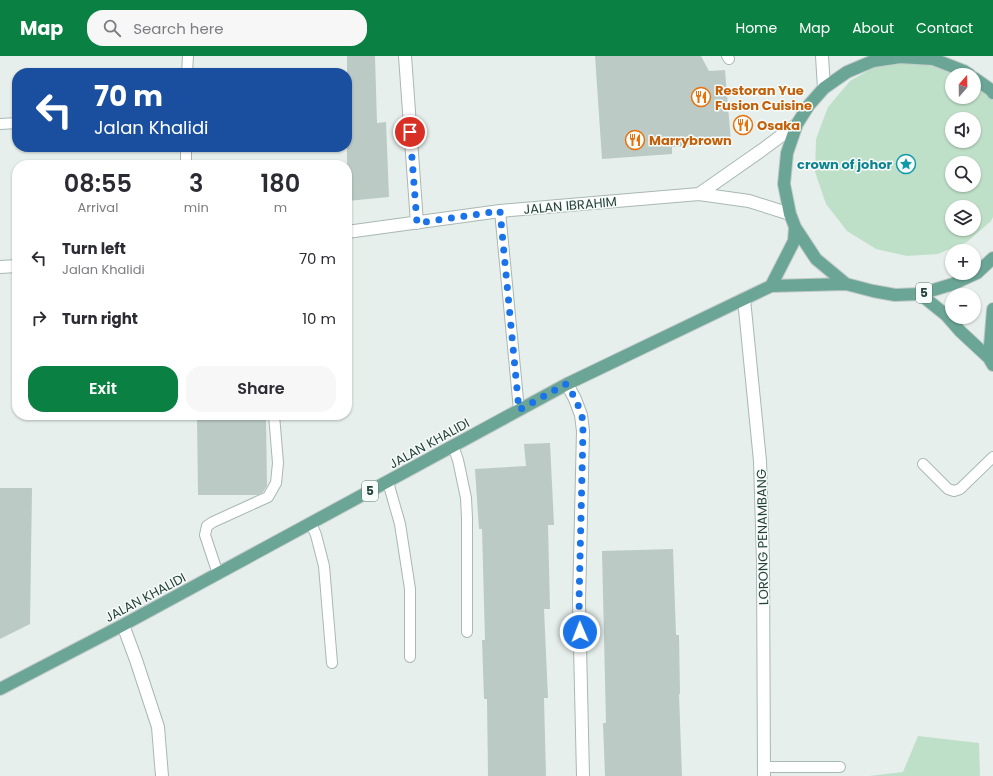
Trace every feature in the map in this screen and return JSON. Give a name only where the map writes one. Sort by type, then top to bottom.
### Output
[{"type":"main road","points":[[846,284],[816,259],[795,227],[790,214],[784,184],[787,153],[797,124],[809,105],[824,88],[847,72],[873,61],[900,56],[933,59],[956,68]]},
{"type":"main road","points":[[981,83],[992,91]]},
{"type":"main road","points":[[770,286],[794,241],[795,227]]},
{"type":"main road","name":"5","points":[[770,286],[846,284],[895,295],[920,294],[953,284],[977,273],[993,258]]},
{"type":"main road","name":"JALAN KHALIDI","points":[[0,689],[218,574],[566,384],[770,286]]},
{"type":"main road","points":[[920,294],[946,315],[991,362]]},
{"type":"main road","points":[[991,362],[993,309]]},
{"type":"street","points":[[405,56],[417,223]]},
{"type":"street","points":[[822,56],[824,88]]},
{"type":"street","points":[[699,194],[797,124]]},
{"type":"street","name":"JALAN IBRAHIM","points":[[352,231],[500,211],[699,194],[749,201],[790,214]]},
{"type":"street","points":[[0,267],[12,266]]},
{"type":"street","name":"LORONG PENAMBANG","points":[[744,299],[760,461],[763,568],[764,772]]},
{"type":"street","points":[[566,384],[575,398],[582,415],[583,431],[579,602],[583,776]]},
{"type":"street","points":[[123,625],[158,727],[162,776]]},
{"type":"lane","points":[[187,68],[188,56]]},
{"type":"lane","points":[[0,124],[12,123]]},
{"type":"lane","points":[[500,211],[519,410]]},
{"type":"lane","points":[[218,574],[205,535],[207,526],[268,497],[276,483],[278,463],[274,420]]},
{"type":"lane","points":[[453,446],[458,460],[466,498],[467,632]]},
{"type":"lane","points":[[923,464],[948,489],[954,491],[960,489],[993,457]]},
{"type":"lane","points":[[388,482],[400,524],[410,590],[410,657]]},
{"type":"lane","points":[[311,523],[316,535],[324,566],[332,663]]},
{"type":"lane","points":[[764,772],[840,767]]},
{"type":"green space","points":[[913,59],[945,69],[945,104],[981,104],[981,87],[993,100],[993,217],[991,221],[981,230],[981,200],[945,200],[945,236],[974,236],[967,242],[962,244],[945,244],[945,251],[938,254],[907,256],[876,249],[847,231],[826,204],[815,172],[816,139],[828,107],[850,81],[880,64]]},
{"type":"green space","points":[[918,736],[979,743],[980,776],[869,776],[903,772]]},
{"type":"building","points":[[347,56],[375,56],[377,123],[386,122],[389,197],[352,201],[352,160],[347,160],[347,152],[352,152],[352,68],[347,68]]},
{"type":"building","points":[[595,56],[701,56],[709,71],[725,70],[731,142],[672,147],[672,154],[602,159]]},
{"type":"building","points":[[197,420],[266,420],[267,486],[263,492],[258,495],[198,495]]},
{"type":"building","points":[[550,443],[554,525],[548,525],[550,609],[544,609],[548,698],[544,698],[546,776],[488,776],[487,699],[484,699],[482,640],[485,640],[482,529],[479,529],[475,469],[526,466],[524,444]]},
{"type":"building","points":[[0,488],[32,488],[30,624],[0,639]]},
{"type":"building","points":[[673,549],[676,635],[679,635],[679,694],[682,776],[605,776],[603,723],[606,723],[602,551]]},
{"type":"place","name":"Restoran Yue Fusion Cuisine","points":[[701,97]]},
{"type":"place","name":"Osaka","points":[[743,125]]},
{"type":"place","name":"Marrybrown","points":[[635,140]]},
{"type":"place","name":"crown of johor","points":[[906,164]]},
{"type":"route","points":[[410,132],[417,223],[500,211],[519,410],[566,384],[575,398],[582,415],[583,431],[579,602],[580,632]]}]
